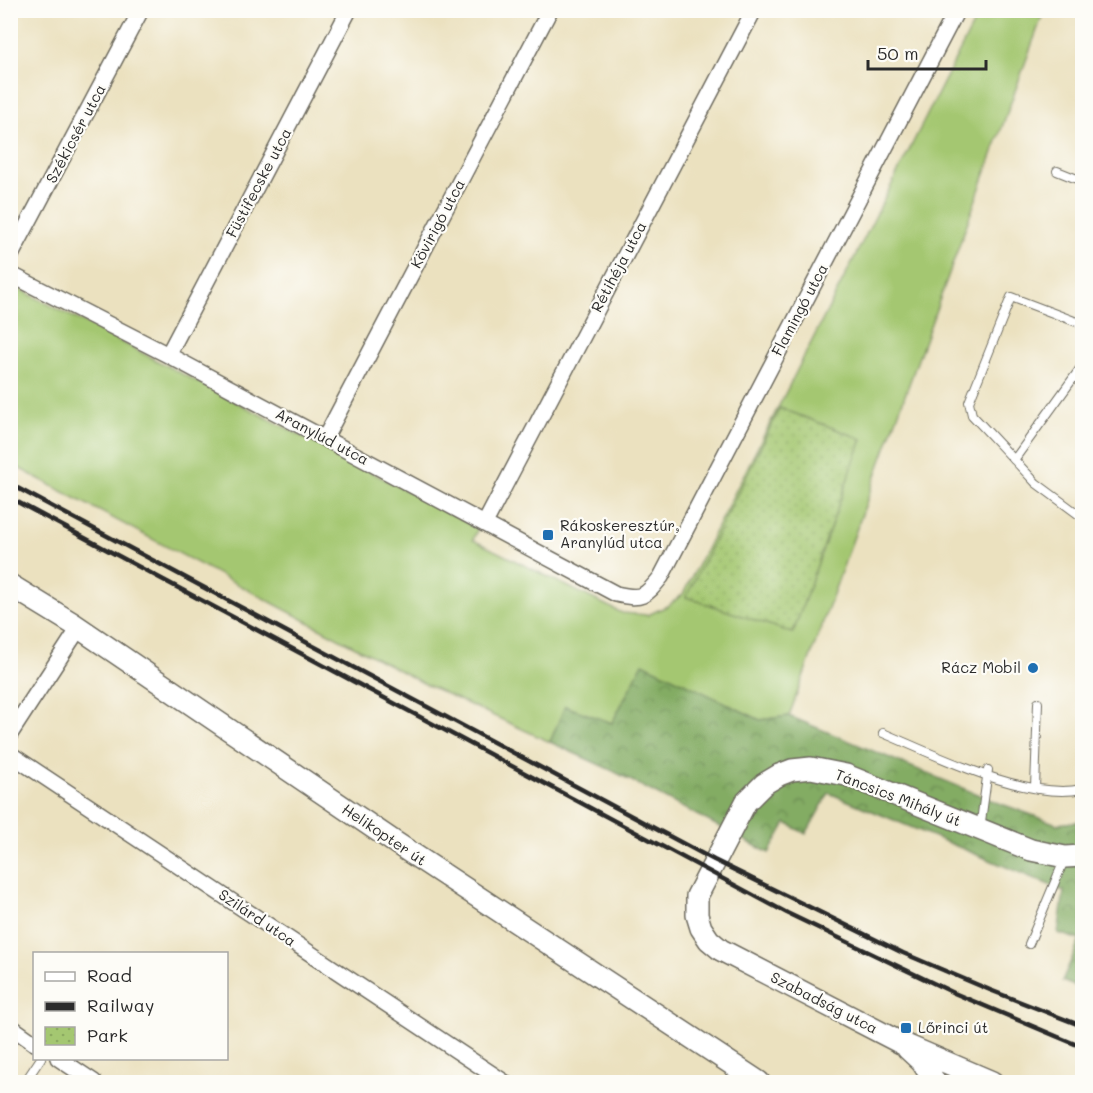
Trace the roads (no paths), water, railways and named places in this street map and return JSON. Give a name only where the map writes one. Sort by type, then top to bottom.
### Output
[{"type":"street","name":"Székicsér utca","points":[[10,258],[141,10]]},
{"type":"street","name":"Füstifecske utca","points":[[168,355],[349,10]]},
{"type":"street","name":"Kövirigó utca","points":[[325,438],[550,10]]},
{"type":"street","name":"Rétihéja utca","points":[[485,523],[754,10]]},
{"type":"street","name":"Flamingó utca","points":[[633,598],[646,595],[661,577],[957,10]]},
{"type":"street","name":"Aranylúd utca","points":[[10,274],[168,355],[616,594],[633,598]]},
{"type":"street","name":"Helikopter út","points":[[10,585],[79,628],[396,843],[759,1083]]},
{"type":"street","points":[[10,734],[79,628]]},
{"type":"street","name":"Szilárd utca","points":[[10,754],[504,1083]]},
{"type":"street","name":"Táncsics Mihály út","points":[[699,889],[746,802],[764,784],[792,770],[811,768],[846,775],[1031,850],[1074,856]]},
{"type":"street","name":"Szabadság utca","points":[[699,889],[697,915],[701,928],[709,940],[721,950],[979,1080]]},
{"type":"street","points":[[10,1026],[33,1042]]},
{"type":"street","points":[[901,1042],[922,1062],[935,1083]]},
{"type":"street","points":[[60,1060],[94,1083]]},
{"type":"lane","points":[[1057,171],[1083,181]]},
{"type":"lane","points":[[1083,324],[1011,297],[969,402],[972,415],[1036,483],[1083,518]]},
{"type":"lane","points":[[1014,460],[1083,366]]},
{"type":"lane","points":[[1035,788],[1038,703]]},
{"type":"lane","points":[[883,733],[1035,788],[1069,791],[1083,789]]},
{"type":"lane","points":[[980,830],[988,772]]},
{"type":"lane","points":[[1029,944],[1074,856]]},
{"type":"lane","points":[[25,1083],[40,1060]]},
{"type":"railway","points":[[10,484],[714,860],[903,953],[1082,1026]]},
{"type":"railway","points":[[10,498],[787,913],[954,993],[1082,1047]]},
{"type":"place","name":"Rákoskeresztúr, Aranylúd utca","points":[[548,535]]},
{"type":"place","name":"Rácz Mobil","points":[[1033,668]]},
{"type":"place","name":"Lőrinci út","points":[[906,1028]]}]
